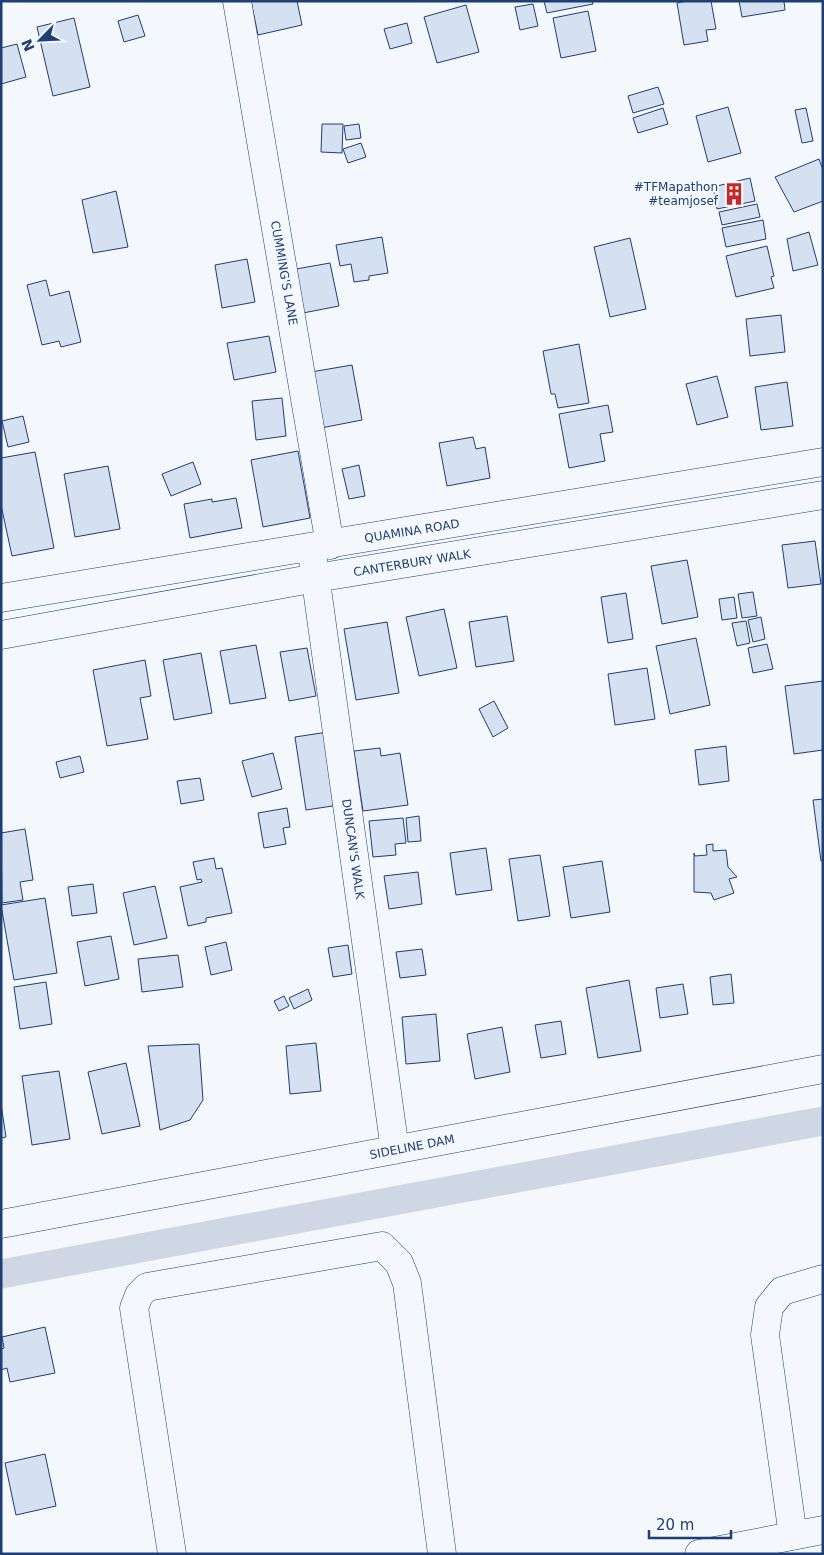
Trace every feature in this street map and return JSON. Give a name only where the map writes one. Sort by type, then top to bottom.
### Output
[{"type":"street","name":"CUMMING'S LANE","points":[[237,1],[317,560]]},
{"type":"street","name":"QUAMINA ROAD","points":[[1,598],[317,560],[823,462]]},
{"type":"street","name":"CANTERBURY WALK","points":[[1,635],[317,560],[823,496]]},
{"type":"street","name":"DUNCAN'S WALK","points":[[317,560],[395,1150]]},
{"type":"street","name":"SIDELINE DAM","points":[[1,1224],[823,1069]]},
{"type":"street","points":[[172,1554],[134,1308],[139,1295],[148,1287],[382,1246],[399,1263],[407,1283],[442,1554]]},
{"type":"street","points":[[792,1536],[765,1335],[769,1307],[782,1290],[823,1279]]},
{"type":"street","points":[[699,1554],[823,1530]]},
{"type":"building","points":[[251,1],[297,1],[302,25],[258,35]]},
{"type":"building","points":[[544,1],[592,1],[593,4],[547,13]]},
{"type":"building","points":[[711,1],[716,29],[706,30],[708,41],[684,45],[677,3]]},
{"type":"building","points":[[739,1],[784,1],[785,10],[742,17]]},
{"type":"building","points":[[533,4],[538,26],[520,30],[515,7]]},
{"type":"building","points":[[466,5],[479,52],[437,63],[424,17]]},
{"type":"building","points":[[588,11],[596,51],[561,58],[553,18]]},
{"type":"building","points":[[138,15],[145,36],[124,42],[118,21]]},
{"type":"building","points":[[74,18],[90,87],[53,96],[37,27]]},
{"type":"building","points":[[407,23],[412,43],[390,49],[384,29]]},
{"type":"building","points":[[17,44],[26,77],[1,84],[1,48]]},
{"type":"building","points":[[658,87],[664,104],[633,113],[628,96]]},
{"type":"building","points":[[728,107],[741,153],[708,162],[696,116]]},
{"type":"building","points":[[663,108],[668,124],[638,133],[633,118]]},
{"type":"building","points":[[806,108],[813,141],[802,143],[795,110]]},
{"type":"building","points":[[322,124],[343,124],[342,153],[321,152]]},
{"type":"building","points":[[359,124],[361,138],[346,140],[344,126]]},
{"type":"building","points":[[361,143],[366,157],[348,163],[343,149]]},
{"type":"building","points":[[819,159],[823,170],[823,201],[794,212],[775,177]]},
{"type":"building","name":"#TFMapathon #teamjosef","points":[[750,178],[755,201],[717,209],[713,187]]},
{"type":"building","points":[[116,191],[128,247],[93,253],[82,200]]},
{"type":"building","points":[[757,204],[760,217],[722,225],[719,212]]},
{"type":"building","points":[[763,220],[766,239],[726,247],[722,228]]},
{"type":"building","points":[[809,232],[818,265],[793,271],[787,239]]},
{"type":"building","points":[[382,237],[388,273],[369,276],[369,280],[354,282],[351,264],[340,266],[336,245]]},
{"type":"building","points":[[630,238],[646,309],[610,317],[594,247]]},
{"type":"building","points":[[767,246],[774,276],[771,277],[774,288],[736,297],[726,256]]},
{"type":"building","points":[[247,259],[255,302],[222,308],[215,265]]},
{"type":"building","points":[[330,263],[339,306],[303,313],[296,269]]},
{"type":"building","points":[[46,280],[50,296],[69,291],[81,342],[61,347],[59,341],[42,345],[27,285]]},
{"type":"building","points":[[781,315],[785,352],[750,356],[746,319]]},
{"type":"building","points":[[269,336],[276,372],[234,380],[227,343]]},
{"type":"building","points":[[579,344],[589,403],[558,408],[555,394],[551,394],[543,351]]},
{"type":"building","points":[[352,365],[362,420],[321,428],[311,372]]},
{"type":"building","points":[[717,376],[728,417],[697,425],[686,384]]},
{"type":"building","points":[[787,382],[793,426],[761,430],[755,387]]},
{"type":"building","points":[[282,398],[286,436],[256,440],[252,401]]},
{"type":"building","points":[[608,405],[613,432],[600,434],[605,461],[569,468],[559,414]]},
{"type":"building","points":[[23,416],[29,442],[8,447],[2,421]]},
{"type":"building","points":[[473,437],[476,449],[485,447],[490,478],[447,486],[439,443]]},
{"type":"building","points":[[298,451],[310,518],[263,527],[251,460]]},
{"type":"building","points":[[35,452],[54,548],[12,556],[1,505],[1,458]]},
{"type":"building","points":[[193,462],[201,484],[171,496],[162,474]]},
{"type":"building","points":[[359,465],[365,496],[349,499],[342,469]]},
{"type":"building","points":[[108,466],[120,529],[75,537],[64,474]]},
{"type":"building","points":[[236,498],[242,528],[190,538],[184,504],[212,499],[212,502]]},
{"type":"building","points":[[815,541],[821,584],[788,588],[782,545]]},
{"type":"building","points":[[687,560],[698,617],[662,624],[651,566]]},
{"type":"building","points":[[753,592],[757,616],[742,618],[738,594]]},
{"type":"building","points":[[626,593],[633,639],[608,643],[601,597]]},
{"type":"building","points":[[734,597],[737,618],[722,620],[719,599]]},
{"type":"building","points":[[444,609],[457,668],[419,676],[406,617]]},
{"type":"building","points":[[507,616],[514,661],[476,667],[469,622]]},
{"type":"building","points":[[761,617],[765,639],[753,642],[748,620]]},
{"type":"building","points":[[746,621],[750,643],[737,646],[732,623]]},
{"type":"building","points":[[387,622],[399,693],[356,700],[344,629]]},
{"type":"building","points":[[696,638],[710,705],[670,714],[656,646]]},
{"type":"building","points":[[767,644],[773,669],[753,673],[748,648]]},
{"type":"building","points":[[256,645],[266,698],[230,704],[220,651]]},
{"type":"building","points":[[307,648],[316,696],[289,701],[280,652]]},
{"type":"building","points":[[201,653],[212,713],[174,720],[163,660]]},
{"type":"building","points":[[145,660],[151,696],[140,698],[148,739],[107,746],[93,670]]},
{"type":"building","points":[[647,668],[655,719],[615,725],[608,674]]},
{"type":"building","points":[[823,681],[823,750],[794,754],[785,686]]},
{"type":"building","points":[[494,701],[508,728],[493,737],[479,709]]},
{"type":"building","points":[[328,732],[339,805],[306,810],[295,737]]},
{"type":"building","points":[[726,746],[729,781],[699,785],[695,750]]},
{"type":"building","points":[[380,748],[381,756],[400,753],[408,805],[363,811],[354,751]]},
{"type":"building","points":[[273,753],[282,789],[252,797],[242,761]]},
{"type":"building","points":[[80,756],[84,772],[60,778],[56,762]]},
{"type":"building","points":[[200,778],[204,800],[181,804],[177,781]]},
{"type":"building","points":[[823,799],[823,861],[821,861],[813,800]]},
{"type":"building","points":[[287,808],[290,827],[283,828],[286,844],[264,848],[258,813]]},
{"type":"building","points":[[419,816],[421,841],[408,842],[406,818]]},
{"type":"building","points":[[403,818],[406,843],[395,844],[396,855],[373,857],[369,821]]},
{"type":"building","points":[[25,829],[33,880],[20,882],[23,900],[2,903],[1,833]]},
{"type":"building","points":[[713,844],[713,851],[726,850],[728,867],[737,877],[729,879],[734,893],[714,900],[711,893],[694,892],[694,853],[695,856],[707,855],[706,845]]},
{"type":"building","points":[[486,848],[492,890],[456,895],[450,853]]},
{"type":"building","points":[[540,855],[550,916],[518,921],[509,859]]},
{"type":"building","points":[[214,858],[216,869],[222,868],[232,913],[206,918],[206,922],[188,926],[180,887],[202,882],[201,879],[197,880],[193,862]]},
{"type":"building","points":[[602,861],[610,912],[571,918],[563,867]]},
{"type":"building","points":[[418,872],[422,904],[389,909],[384,876]]},
{"type":"building","points":[[93,884],[97,913],[72,916],[68,887]]},
{"type":"building","points":[[155,886],[167,938],[134,945],[123,893]]},
{"type":"building","points":[[45,898],[57,973],[14,980],[1,905]]},
{"type":"building","points":[[111,936],[119,979],[85,986],[77,942]]},
{"type":"building","points":[[226,942],[232,970],[211,975],[205,947]]},
{"type":"building","points":[[348,945],[352,974],[333,977],[328,948]]},
{"type":"building","points":[[422,949],[426,975],[400,978],[396,952]]},
{"type":"building","points":[[178,955],[183,987],[142,992],[138,959]]},
{"type":"building","points":[[731,974],[734,1003],[713,1005],[710,977]]},
{"type":"building","points":[[629,980],[641,1051],[598,1058],[586,988]]},
{"type":"building","points":[[46,982],[52,1024],[20,1029],[14,987]]},
{"type":"building","points":[[683,984],[688,1014],[660,1018],[656,988]]},
{"type":"building","points":[[308,989],[312,1000],[294,1009],[289,998]]},
{"type":"building","points":[[284,996],[289,1006],[279,1011],[274,1001]]},
{"type":"building","points":[[436,1014],[440,1061],[406,1064],[402,1017]]},
{"type":"building","points":[[561,1021],[566,1054],[541,1058],[535,1025]]},
{"type":"building","points":[[502,1027],[510,1072],[475,1079],[467,1034]]},
{"type":"building","points":[[316,1043],[321,1091],[290,1094],[286,1046]]},
{"type":"building","points":[[199,1044],[203,1100],[190,1120],[160,1130],[148,1046]]},
{"type":"building","points":[[126,1063],[140,1126],[102,1134],[88,1072]]},
{"type":"building","points":[[59,1071],[70,1139],[32,1145],[22,1076]]},
{"type":"building","points":[[1,1104],[6,1137],[1,1138]]},
{"type":"building","points":[[45,1327],[55,1373],[10,1382],[7,1368],[1,1370],[1,1349],[4,1348],[2,1337]]},
{"type":"building","points":[[45,1454],[56,1506],[16,1515],[5,1463]]},
{"type":"waterway","points":[[1,1274],[823,1121]]},
{"type":"place","name":"#TFMapathon #teamjosef","points":[[734,194]]}]
